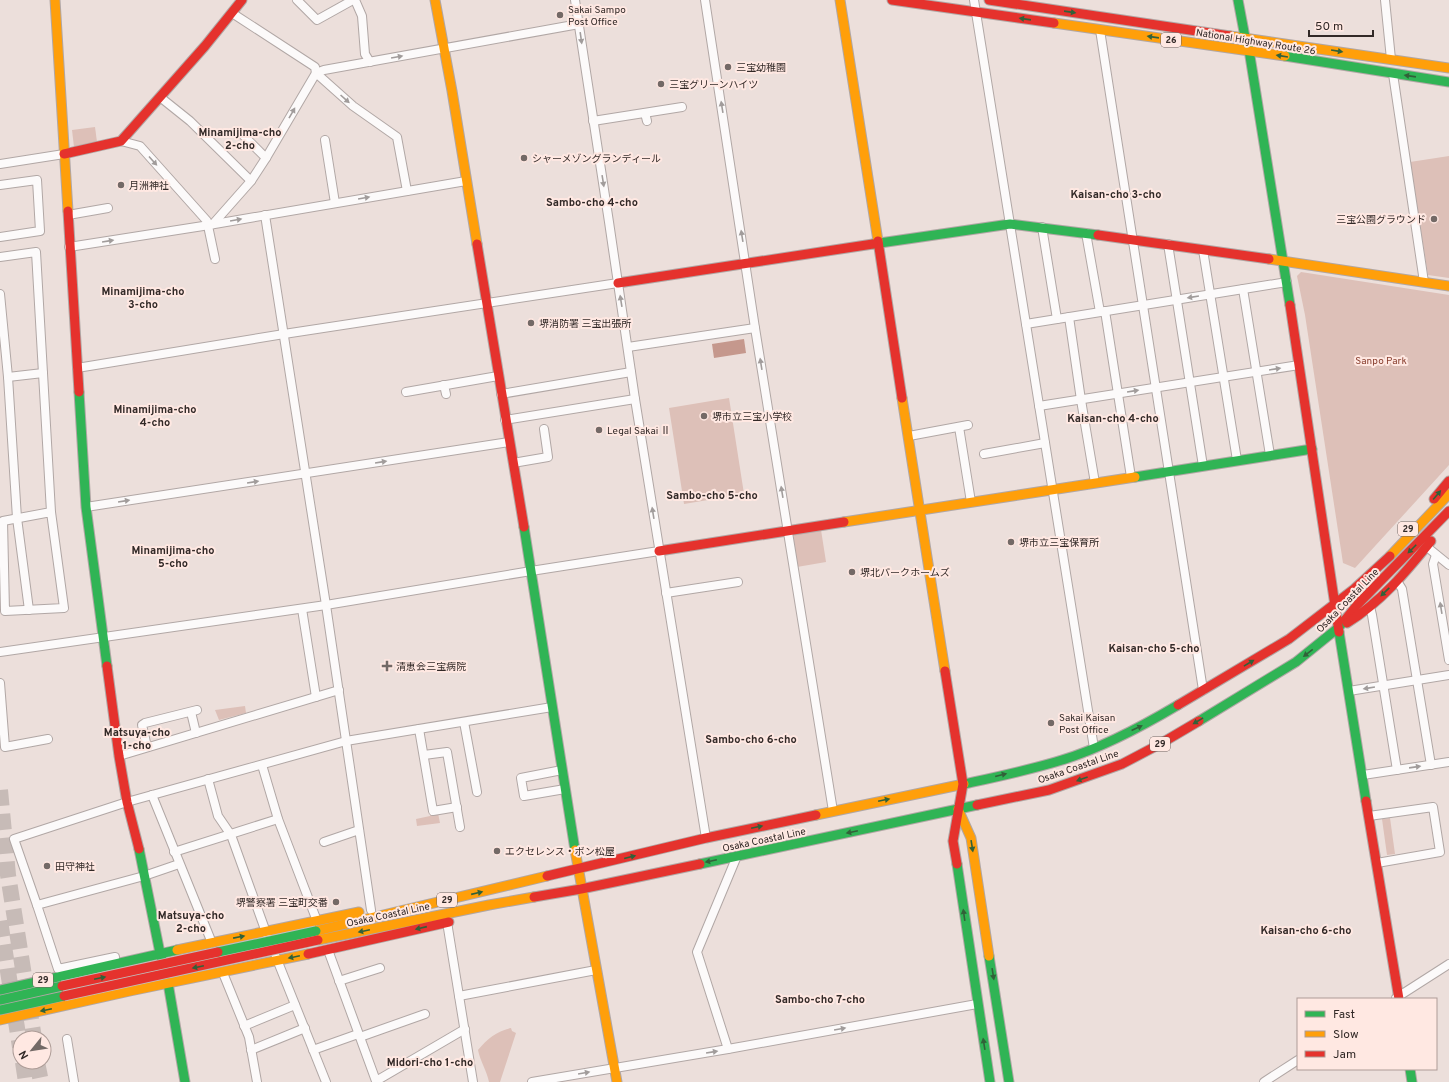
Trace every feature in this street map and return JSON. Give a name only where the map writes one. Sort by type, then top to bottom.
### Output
[{"type":"main road","points":[[55,0],[86,507],[126,802],[137,838],[159,950],[168,983],[185,1082]]},
{"type":"main road","points":[[64,154],[121,141],[205,46],[242,0]]},
{"type":"main road","points":[[435,0],[445,48],[505,420],[531,570],[581,889],[617,1082]]},
{"type":"main road","points":[[840,0],[963,784],[953,842],[990,1082]]},
{"type":"main road","name":"National Highway Route 26","points":[[892,0],[1249,50],[1449,82]]},
{"type":"main road","name":"National Highway Route 26","points":[[989,0],[1449,68]]},
{"type":"main road","points":[[1238,0],[1249,50],[1284,262],[1338,628],[1398,998]]},
{"type":"main road","points":[[618,283],[1010,224],[1133,239],[1449,286]]},
{"type":"main road","points":[[659,551],[1312,449]]},
{"type":"main road","name":"29","points":[[1366,578],[1449,481]]},
{"type":"main road","name":"Osaka Coastal Line","points":[[0,1010],[317,936],[706,838],[986,779],[1062,760],[1094,748],[1149,722],[1289,639],[1366,578],[1398,548],[1449,494]]},
{"type":"main road","name":"Osaka Coastal Line","points":[[0,1000],[62,986],[317,936],[581,889],[1049,790],[1122,764],[1160,744],[1296,662],[1338,628],[1357,605],[1449,511]]},
{"type":"main road","name":"29","points":[[1338,628],[1358,617],[1397,581],[1449,521]]},
{"type":"main road","points":[[958,810],[971,838],[1009,1082]]},
{"type":"main road","points":[[159,950],[212,943],[371,910],[498,881],[579,870]]},
{"type":"main road","points":[[0,1020],[328,950],[581,889]]},
{"type":"main road","name":"29","points":[[0,990],[86,970],[159,950]]},
{"type":"main road","points":[[1410,1070],[1412,1082]]},
{"type":"street","points":[[297,0],[317,20],[354,0],[362,16],[365,54],[370,62]]},
{"type":"street","points":[[575,0],[635,399],[706,838]]},
{"type":"street","points":[[705,0],[747,264],[755,328],[833,811]]},
{"type":"street","points":[[974,0],[1094,748]]},
{"type":"street","points":[[1385,0],[1390,60]]},
{"type":"street","points":[[232,13],[315,67],[316,73],[353,106],[397,137],[407,191]]},
{"type":"street","points":[[211,225],[251,181],[316,73],[579,24]]},
{"type":"street","points":[[1100,30],[1203,690]]},
{"type":"street","points":[[1393,74],[1424,282]]},
{"type":"street","points":[[160,97],[190,121],[251,181]]},
{"type":"street","points":[[593,121],[646,117],[682,107]]},
{"type":"street","points":[[240,132],[266,158]]},
{"type":"street","points":[[325,140],[335,203]]},
{"type":"street","points":[[121,141],[140,146],[211,225],[215,259]]},
{"type":"street","points":[[0,164],[64,154]]},
{"type":"street","points":[[0,185],[37,180],[40,230],[0,237]]},
{"type":"street","points":[[69,247],[211,225],[466,181]]},
{"type":"street","points":[[68,215],[108,208]]},
{"type":"street","points":[[264,215],[326,605],[371,910]]},
{"type":"street","points":[[1042,227],[1057,319]]},
{"type":"street","points":[[1086,233],[1119,394],[1131,477]]},
{"type":"street","points":[[1168,244],[1203,466]]},
{"type":"street","points":[[1202,250],[1237,460]]},
{"type":"street","points":[[0,257],[36,252],[51,512],[64,608],[6,611],[3,521],[51,512]]},
{"type":"street","points":[[1026,324],[1287,282]]},
{"type":"street","points":[[77,368],[284,334],[618,283]]},
{"type":"street","points":[[1244,289],[1270,455]]},
{"type":"street","points":[[0,294],[8,377],[17,518],[29,610]]},
{"type":"street","points":[[1069,317],[1095,483]]},
{"type":"street","points":[[628,348],[755,328]]},
{"type":"street","points":[[1039,406],[1299,365]]},
{"type":"street","points":[[501,394],[631,372]]},
{"type":"street","points":[[8,377],[43,373]]},
{"type":"street","points":[[406,392],[498,376]]},
{"type":"street","points":[[444,385],[446,394]]},
{"type":"street","points":[[505,420],[635,399]]},
{"type":"street","points":[[909,436],[968,425]]},
{"type":"street","points":[[959,427],[971,502]]},
{"type":"street","points":[[513,463],[548,458],[544,429]]},
{"type":"street","points":[[86,507],[509,442]]},
{"type":"street","points":[[984,454],[1045,443]]},
{"type":"street","points":[[1427,547],[1449,565]]},
{"type":"street","points":[[0,652],[302,609],[531,570],[659,551]]},
{"type":"street","points":[[1436,555],[1434,564],[1449,660]]},
{"type":"street","points":[[1397,581],[1402,589],[1431,765]]},
{"type":"street","points":[[666,594],[738,582]]},
{"type":"street","points":[[1370,607],[1397,770]]},
{"type":"street","points":[[302,609],[316,697]]},
{"type":"street","points":[[1349,691],[1449,675]]},
{"type":"street","points":[[0,683],[4,747],[48,739]]},
{"type":"street","points":[[119,756],[339,690]]},
{"type":"street","points":[[159,950],[58,969],[14,839],[126,802],[346,741],[552,708]]},
{"type":"street","points":[[147,747],[142,725],[145,723],[194,711],[196,733]]},
{"type":"street","points":[[464,722],[477,792]]},
{"type":"street","points":[[420,729],[433,811],[457,808]]},
{"type":"street","points":[[424,755],[447,752],[460,827]]},
{"type":"street","points":[[1363,775],[1449,762]]},
{"type":"street","points":[[262,765],[278,819],[317,921]]},
{"type":"street","points":[[562,770],[520,778],[524,796],[565,789]]},
{"type":"street","points":[[208,779],[218,816],[230,834],[266,932],[326,1082]]},
{"type":"street","points":[[152,795],[212,943]]},
{"type":"street","points":[[1369,816],[1433,807],[1440,852],[1377,863]]},
{"type":"street","points":[[174,852],[278,819]]},
{"type":"street","points":[[324,842],[359,830]]},
{"type":"street","points":[[728,1049],[698,952],[737,856]]},
{"type":"street","points":[[37,905],[144,876],[179,864]]},
{"type":"street","points":[[447,922],[473,1082]]},
{"type":"street","points":[[328,950],[376,1081],[464,1030]]},
{"type":"street","points":[[1398,998],[1449,964]]},
{"type":"street","points":[[339,981],[380,968]]},
{"type":"street","points":[[459,996],[596,970]]},
{"type":"street","points":[[223,973],[249,1038],[257,1082]]},
{"type":"street","points":[[532,1082],[728,1049],[977,1004]]},
{"type":"street","points":[[244,1026],[295,1005]]},
{"type":"street","points":[[313,1050],[425,1014]]},
{"type":"street","points":[[251,1050],[304,1028]]},
{"type":"street","points":[[67,1039],[74,1082]]},
{"type":"street","points":[[1264,1082],[1297,1061]]},
{"type":"green space","points":[[95,127],[97,142],[74,147],[72,130]]},
{"type":"green space","name":"三宝公園グラウンド","points":[[1449,156],[1449,278],[1428,275],[1410,162]]},
{"type":"green space","name":"Sanpo Park","points":[[1301,272],[1449,295],[1449,465],[1355,568],[1343,563],[1305,315],[1297,276]]},
{"type":"green space","points":[[729,398],[744,494],[684,504],[669,408]]},
{"type":"green space","points":[[821,530],[826,562],[797,567],[793,538],[795,534]]},
{"type":"green space","points":[[245,706],[246,713],[219,720],[215,710]]},
{"type":"green space","points":[[438,813],[440,823],[417,826],[416,819]]},
{"type":"green space","points":[[1390,818],[1395,854],[1387,855],[1382,819]]},
{"type":"green space","points":[[511,1028],[512,1031],[516,1033],[500,1082],[489,1082],[478,1050],[493,1036],[501,1031]]},
{"type":"shaded area","points":[[744,339],[746,353],[714,358],[712,344]]},
{"type":"tunnel","points":[[0,790],[8,875],[33,1030]]},
{"type":"tunnel","points":[[0,921],[17,1030]]},
{"type":"tunnel","points":[[24,1070],[26,1082]]},
{"type":"tunnel","points":[[39,1070],[41,1082]]},
{"type":"traffic: fast","points":[[1238,0],[1249,50],[1290,305]]},
{"type":"traffic: fast","points":[[1285,56],[1449,82]]},
{"type":"traffic: fast","points":[[873,244],[1010,224],[1098,235]]},
{"type":"traffic: fast","points":[[79,392],[86,507],[107,666]]},
{"type":"traffic: fast","points":[[1135,477],[1312,449]]},
{"type":"traffic: fast","points":[[524,527],[575,850]]},
{"type":"traffic: fast","points":[[1199,721],[1296,662],[1338,628],[1345,620]]},
{"type":"traffic: fast","points":[[1339,632],[1366,801]]},
{"type":"traffic: fast","points":[[964,784],[1050,764],[1077,755],[1121,736],[1178,705]]},
{"type":"traffic: fast","points":[[700,864],[977,805]]},
{"type":"traffic: fast","points":[[139,849],[160,953],[168,983],[185,1082]]},
{"type":"traffic: fast","points":[[957,864],[990,1082]]},
{"type":"traffic: fast","points":[[218,952],[316,931]]},
{"type":"traffic: fast","points":[[0,990],[177,950]]},
{"type":"traffic: fast","points":[[989,956],[1009,1082]]},
{"type":"traffic: fast","points":[[0,1000],[62,986]]},
{"type":"traffic: fast","points":[[0,1010],[64,996]]},
{"type":"traffic: fast","points":[[1410,1070],[1412,1082]]},
{"type":"traffic: slow","points":[[55,0],[68,211]]},
{"type":"traffic: slow","points":[[435,0],[452,91],[477,244]]},
{"type":"traffic: slow","points":[[840,0],[878,241]]},
{"type":"traffic: slow","points":[[1054,23],[1285,56]]},
{"type":"traffic: slow","points":[[1230,36],[1449,68]]},
{"type":"traffic: slow","points":[[1269,259],[1449,286]]},
{"type":"traffic: slow","points":[[902,398],[945,671]]},
{"type":"traffic: slow","points":[[844,522],[1135,477]]},
{"type":"traffic: slow","points":[[1390,556],[1449,494]]},
{"type":"traffic: slow","points":[[816,815],[964,784]]},
{"type":"traffic: slow","points":[[958,809],[971,838],[989,956]]},
{"type":"traffic: slow","points":[[575,850],[617,1082]]},
{"type":"traffic: slow","points":[[316,931],[547,876]]},
{"type":"traffic: slow","points":[[318,940],[534,897]]},
{"type":"traffic: slow","points":[[177,950],[359,912]]},
{"type":"traffic: slow","points":[[0,1020],[308,954]]},
{"type":"traffic: jam","points":[[64,154],[121,141],[205,46],[242,0]]},
{"type":"traffic: jam","points":[[892,0],[1054,23]]},
{"type":"traffic: jam","points":[[989,0],[1230,36]]},
{"type":"traffic: jam","points":[[68,211],[79,392]]},
{"type":"traffic: jam","points":[[1098,235],[1269,259]]},
{"type":"traffic: jam","points":[[878,241],[902,398]]},
{"type":"traffic: jam","points":[[477,244],[524,527]]},
{"type":"traffic: jam","points":[[618,283],[873,244]]},
{"type":"traffic: jam","points":[[1290,305],[1339,632]]},
{"type":"traffic: jam","points":[[1434,499],[1449,481]]},
{"type":"traffic: jam","points":[[1345,620],[1357,605],[1449,511]]},
{"type":"traffic: jam","points":[[659,551],[844,522]]},
{"type":"traffic: jam","points":[[1347,623],[1382,596],[1431,541]]},
{"type":"traffic: jam","points":[[1178,705],[1289,639],[1354,589],[1390,556]]},
{"type":"traffic: jam","points":[[107,666],[119,756],[127,802],[139,849]]},
{"type":"traffic: jam","points":[[945,671],[963,784],[953,841],[957,864]]},
{"type":"traffic: jam","points":[[977,805],[1049,790],[1122,764],[1199,721]]},
{"type":"traffic: jam","points":[[1366,801],[1399,998]]},
{"type":"traffic: jam","points":[[547,876],[706,838],[816,815]]},
{"type":"traffic: jam","points":[[534,897],[581,889],[700,864]]},
{"type":"traffic: jam","points":[[308,954],[449,922]]},
{"type":"traffic: jam","points":[[64,996],[318,940]]},
{"type":"traffic: jam","points":[[62,986],[218,952]]},
{"type":"place","name":"Sakai Sampo Post Office","points":[[560,15]]},
{"type":"place","name":"三宝幼稚園","points":[[728,67]]},
{"type":"place","name":"三宝グリーンハイツ","points":[[661,84]]},
{"type":"place","name":"シャーメゾングランディール","points":[[524,158]]},
{"type":"place","name":"月洲神社","points":[[121,185]]},
{"type":"place","name":"三宝公園グラウンド","points":[[1434,219]]},
{"type":"place","name":"堺消防署 三宝出張所","points":[[531,323]]},
{"type":"place","name":"堺市立三宝小学校","points":[[704,416]]},
{"type":"place","name":"Legal Sakai Ⅱ","points":[[599,430]]},
{"type":"place","name":"堺市立三宝保育所","points":[[1011,542]]},
{"type":"place","name":"堺北パークホームズ","points":[[852,572]]},
{"type":"place","name":"清恵会三宝病院","points":[[387,666]]},
{"type":"place","name":"Sakai Kaisan Post Office","points":[[1051,723]]},
{"type":"place","name":"エクセレンス・ボン松屋","points":[[497,851]]},
{"type":"place","name":"田守神社","points":[[47,866]]},
{"type":"place","name":"堺警察署 三宝町交番","points":[[336,902]]},
{"type":"district","name":"Minamijima-cho 2-cho","points":[[240,138]]},
{"type":"district","name":"Kaisan-cho 3-cho","points":[[1116,194]]},
{"type":"district","name":"Sambo-cho 4-cho","points":[[592,202]]},
{"type":"district","name":"Minamijima-cho 3-cho","points":[[143,297]]},
{"type":"district","name":"Minamijima-cho 4-cho","points":[[155,415]]},
{"type":"district","name":"Kaisan-cho 4-cho","points":[[1113,418]]},
{"type":"district","name":"Sambo-cho 5-cho","points":[[712,495]]},
{"type":"district","name":"Minamijima-cho 5-cho","points":[[173,556]]},
{"type":"district","name":"Kaisan-cho 5-cho","points":[[1154,648]]},
{"type":"district","name":"Matsuya-cho 1-cho","points":[[137,738]]},
{"type":"district","name":"Sambo-cho 6-cho","points":[[751,739]]},
{"type":"district","name":"Matsuya-cho 2-cho","points":[[191,921]]},
{"type":"district","name":"Kaisan-cho 6-cho","points":[[1306,930]]},
{"type":"district","name":"Sambo-cho 7-cho","points":[[820,999]]},
{"type":"district","name":"Midori-cho 1-cho","points":[[430,1062]]}]
